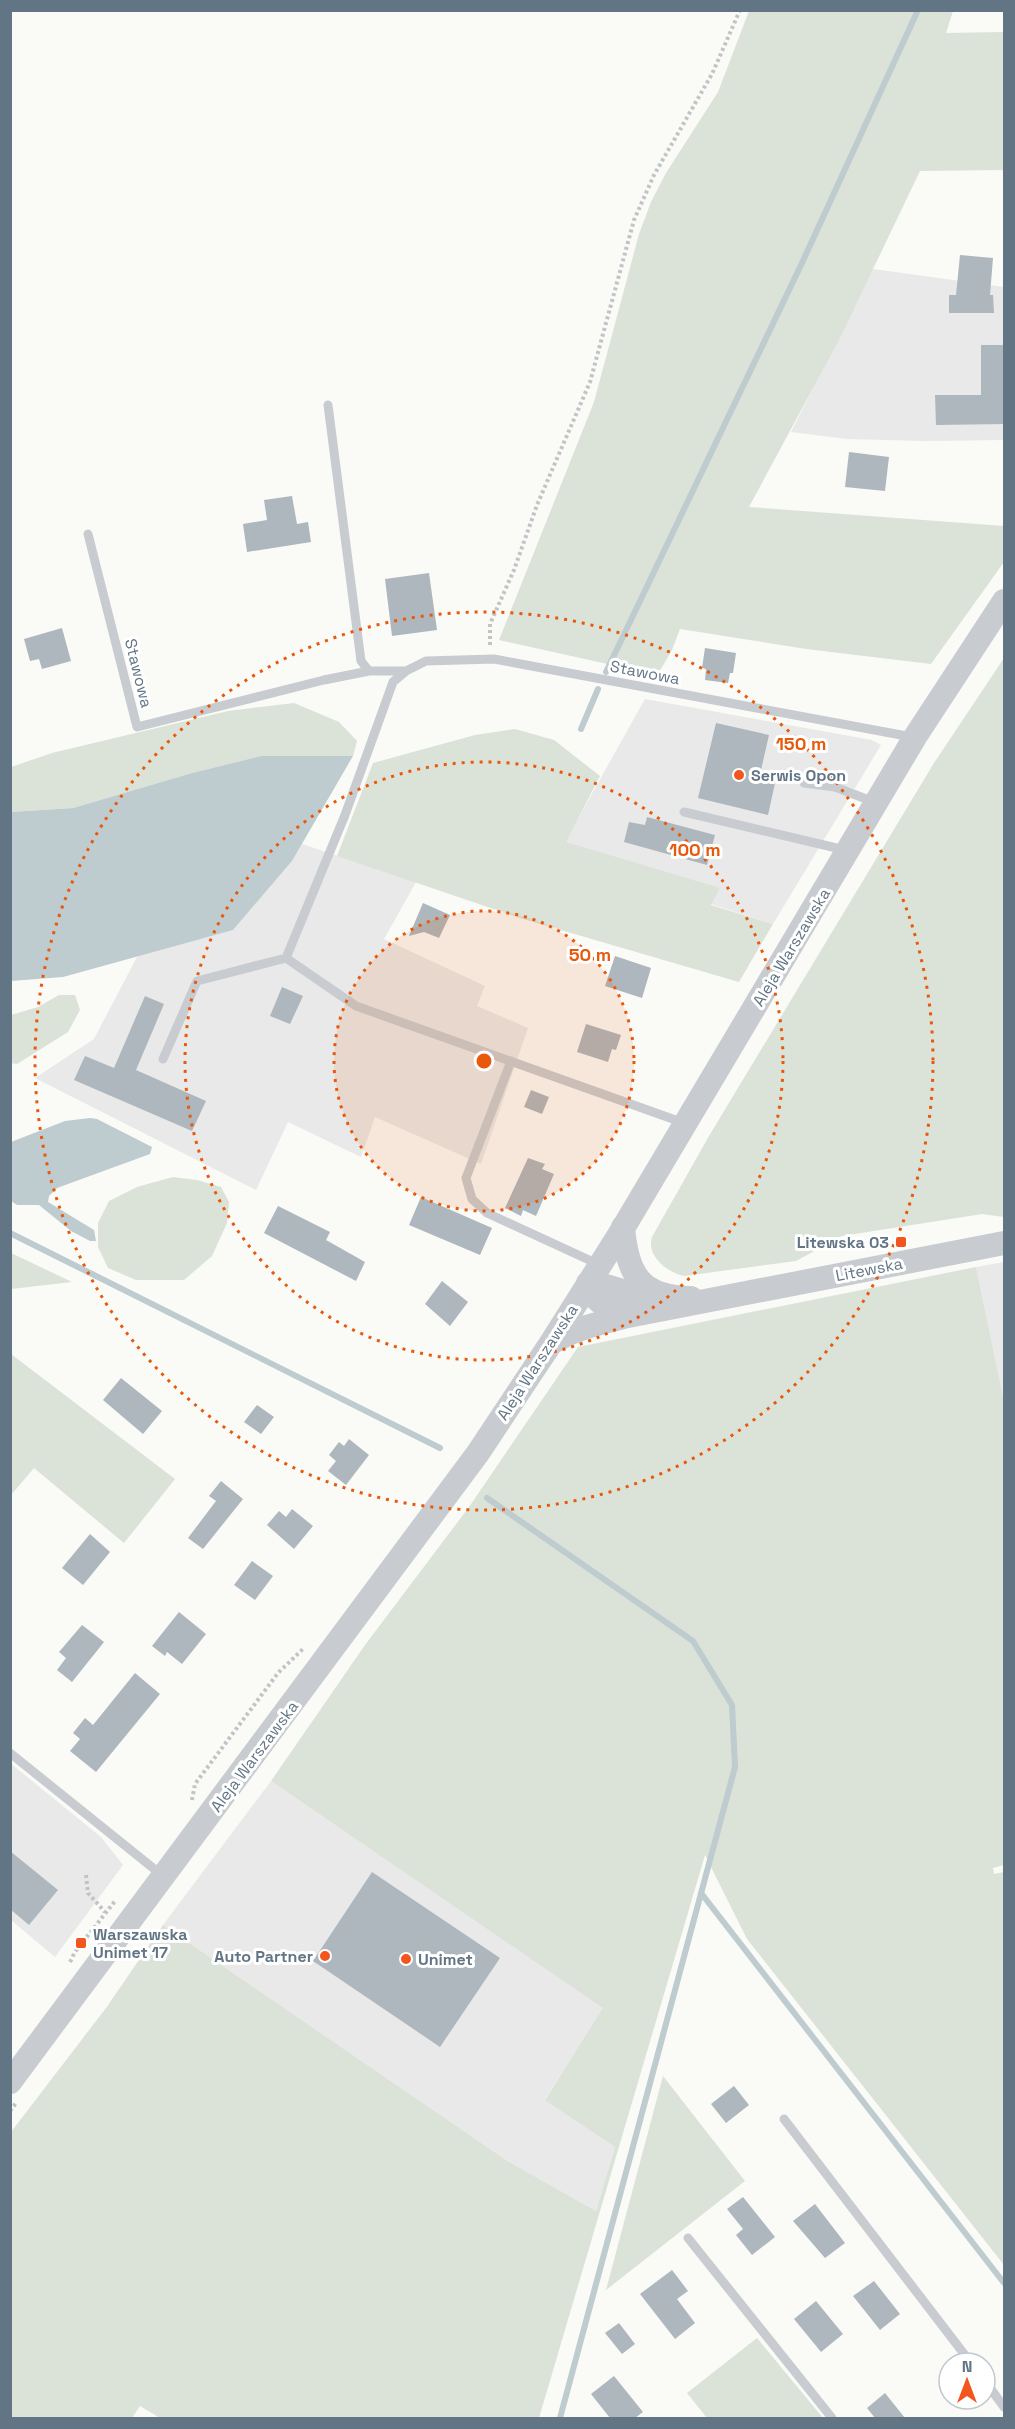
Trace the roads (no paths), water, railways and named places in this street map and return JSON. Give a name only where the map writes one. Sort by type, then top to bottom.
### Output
[{"type":"street","name":"Aleja Warszawska","points":[[10,2082],[478,1453],[551,1343],[623,1227],[915,737],[1005,601]]},
{"type":"street","points":[[623,1227],[626,1253],[637,1278],[644,1287],[663,1296]]},
{"type":"street","name":"Litewska","points":[[733,1295],[1005,1243]]},
{"type":"street","points":[[594,1274],[605,1286],[630,1295],[694,1298],[733,1295]]},
{"type":"street","points":[[594,1274],[593,1296],[599,1303],[639,1314]]},
{"type":"street","points":[[551,1343],[585,1327],[733,1295]]},
{"type":"lane","points":[[328,405],[361,661],[369,671]]},
{"type":"lane","name":"Stawowa","points":[[88,534],[137,727],[324,680],[369,671],[406,671],[426,661],[494,659],[915,737]]},
{"type":"lane","points":[[286,958],[345,815],[393,682],[406,671]]},
{"type":"lane","points":[[804,783],[835,787],[877,803]]},
{"type":"lane","points":[[684,812],[848,851]]},
{"type":"lane","points":[[163,1059],[197,981],[286,958],[356,1006],[685,1124]]},
{"type":"lane","points":[[511,1061],[466,1178],[472,1198],[487,1213],[594,1274]]},
{"type":"lane","points":[[10,1753],[164,1876]]},
{"type":"lane","points":[[784,2119],[962,2351]]},
{"type":"lane","points":[[688,2238],[832,2418]]},
{"type":"waterway","points":[[606,672],[802,263],[918,10]]},
{"type":"waterway","points":[[581,729],[598,689]]},
{"type":"waterway","points":[[10,1233],[440,1448]]},
{"type":"waterway","points":[[487,1498],[693,1641],[732,1705],[735,1767],[560,2418]]},
{"type":"waterway","points":[[701,1893],[1004,2283]]},
{"type":"place","name":"Serwis Opon","points":[[739,775]]},
{"type":"place","name":"Litewska 03","points":[[901,1242]]},
{"type":"place","name":"Warszawska Unimet 17","points":[[81,1943]]},
{"type":"place","name":"Auto Partner","points":[[325,1956]]},
{"type":"place","name":"Unimet","points":[[406,1959]]}]
